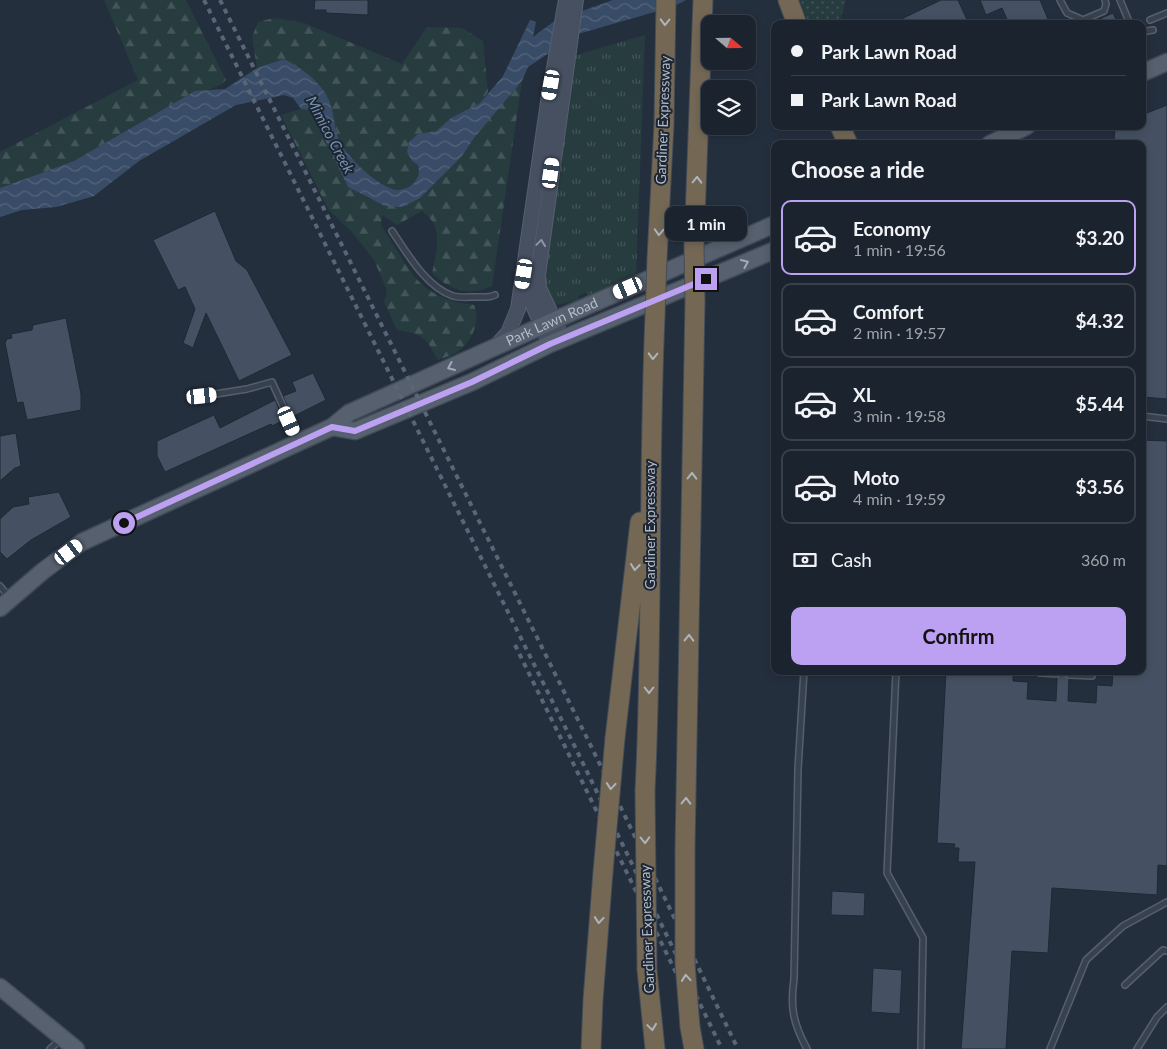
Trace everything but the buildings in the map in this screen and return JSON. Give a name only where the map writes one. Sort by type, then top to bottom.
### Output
[{"type":"highway","name":"Gardiner Expressway","points":[[655,1049],[647,970],[645,791],[649,710],[652,397],[664,124],[666,0]]},
{"type":"highway","points":[[694,1049],[684,963],[695,301],[694,246],[703,0]]},
{"type":"highway","points":[[788,0],[796,20]]},
{"type":"highway","points":[[591,1049],[593,1000],[615,738],[652,397]]},
{"type":"main road","points":[[495,347],[508,333],[518,309],[548,102],[566,0]]},
{"type":"main road","points":[[548,323],[539,288],[538,274],[561,94],[576,0]]},
{"type":"main road","points":[[1146,71],[1167,62]]},
{"type":"main road","points":[[998,140],[1020,130]]},
{"type":"main road","name":"Park Lawn Road","points":[[4,598],[82,542],[299,443],[332,427],[349,413],[548,323],[771,226]]},
{"type":"main road","name":"Park Lawn Road","points":[[332,427],[355,431],[472,382],[557,341],[771,252]]},
{"type":"main road","points":[[526,258],[532,303],[548,323],[557,341]]},
{"type":"main road","points":[[0,987],[76,1049]]},
{"type":"lane","points":[[1060,0],[1066,13],[1083,20],[1104,11],[1105,0]]},
{"type":"lane","points":[[1120,0],[1128,20]]},
{"type":"lane","points":[[1150,20],[1167,13]]},
{"type":"lane","points":[[1146,31],[1153,30]]},
{"type":"lane","points":[[392,231],[411,258],[431,281],[443,290],[453,296],[495,295]]},
{"type":"lane","points":[[202,396],[247,390],[272,382],[299,443]]},
{"type":"lane","points":[[1146,416],[1167,418]]},
{"type":"lane","points":[[804,675],[798,768],[794,978],[790,1004],[801,1038],[807,1049]]},
{"type":"lane","points":[[896,675],[887,873],[923,938],[921,1049]]},
{"type":"lane","points":[[1069,675],[1092,675]]},
{"type":"lane","points":[[1050,1049],[1086,960],[1123,926],[1167,902]]},
{"type":"lane","points":[[1125,985],[1163,950],[1167,951]]},
{"type":"lane","points":[[1137,1049],[1158,1017],[1167,1007]]},
{"type":"lane","points":[[50,1049],[62,1038]]},
{"type":"green space","points":[[104,0],[186,0],[226,80],[206,91],[195,91],[74,161],[0,188],[0,152],[138,80]]},
{"type":"green space","points":[[800,0],[846,0],[840,20],[808,20]]},
{"type":"green space","points":[[274,18],[304,23],[402,64],[427,27],[462,28],[483,41],[488,92],[480,103],[451,118],[436,131],[418,134],[412,161],[418,165],[418,180],[402,189],[390,188],[381,184],[354,161],[341,144],[327,96],[315,81],[284,59],[257,68],[252,37],[258,22]]},
{"type":"green space","points":[[645,35],[636,276],[588,295],[587,292],[578,296],[579,300],[556,305],[544,283],[573,56]]},
{"type":"green space","points":[[522,81],[492,286],[476,291],[460,290],[445,284],[432,273],[437,247],[436,231],[434,224],[422,211],[397,225],[382,215],[381,226],[416,279],[438,295],[474,305],[477,317],[469,340],[458,352],[438,360],[427,341],[423,338],[413,333],[397,330],[384,302],[387,291],[374,260],[352,232],[328,209],[281,115],[301,109],[311,110],[349,187],[370,199],[403,207],[420,198],[462,156],[474,138]]},
{"type":"water","name":"Mimico Creek","points":[[613,0],[686,0],[672,7],[578,34],[528,67],[522,81],[474,138],[462,156],[420,198],[403,207],[385,206],[348,187],[311,110],[301,109],[293,98],[284,95],[236,105],[139,161],[94,196],[56,207],[22,210],[0,217],[0,188],[74,161],[195,91],[225,89],[257,68],[284,59],[305,72],[327,95],[338,137],[354,161],[381,184],[397,190],[406,188],[418,178],[419,172],[418,165],[412,161],[407,152],[409,142],[418,134],[436,131],[451,118],[480,103],[503,76],[530,20],[536,22],[533,37],[556,20]]},
{"type":"tram line","points":[[0,982],[82,1049]]},
{"type":"railway","points":[[204,0],[578,753],[722,1049]]},
{"type":"railway","points":[[220,0],[589,742],[738,1049]]},
{"type":"railway","points":[[515,645],[688,997]]},
{"type":"route","points":[[124,523],[332,427],[355,431],[472,382],[550,344],[706,279]]}]
